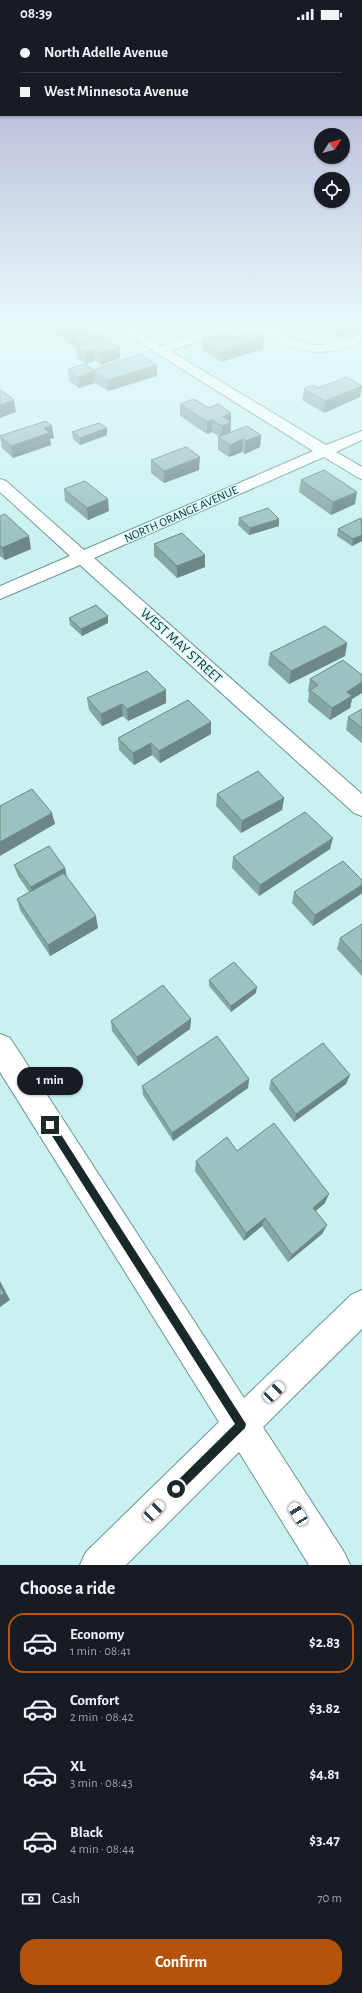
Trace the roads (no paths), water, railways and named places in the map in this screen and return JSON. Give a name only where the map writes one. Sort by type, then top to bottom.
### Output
[{"type":"street","points":[[236,397],[362,474]]},
{"type":"street","name":"NORTH ORANGE AVENUE","points":[[0,593],[362,435]]},
{"type":"street","name":"WEST MAY STREET","points":[[0,484],[362,807]]},
{"type":"street","points":[[0,1047],[331,1565]]},
{"type":"street","points":[[99,1565],[362,1306]]}]
